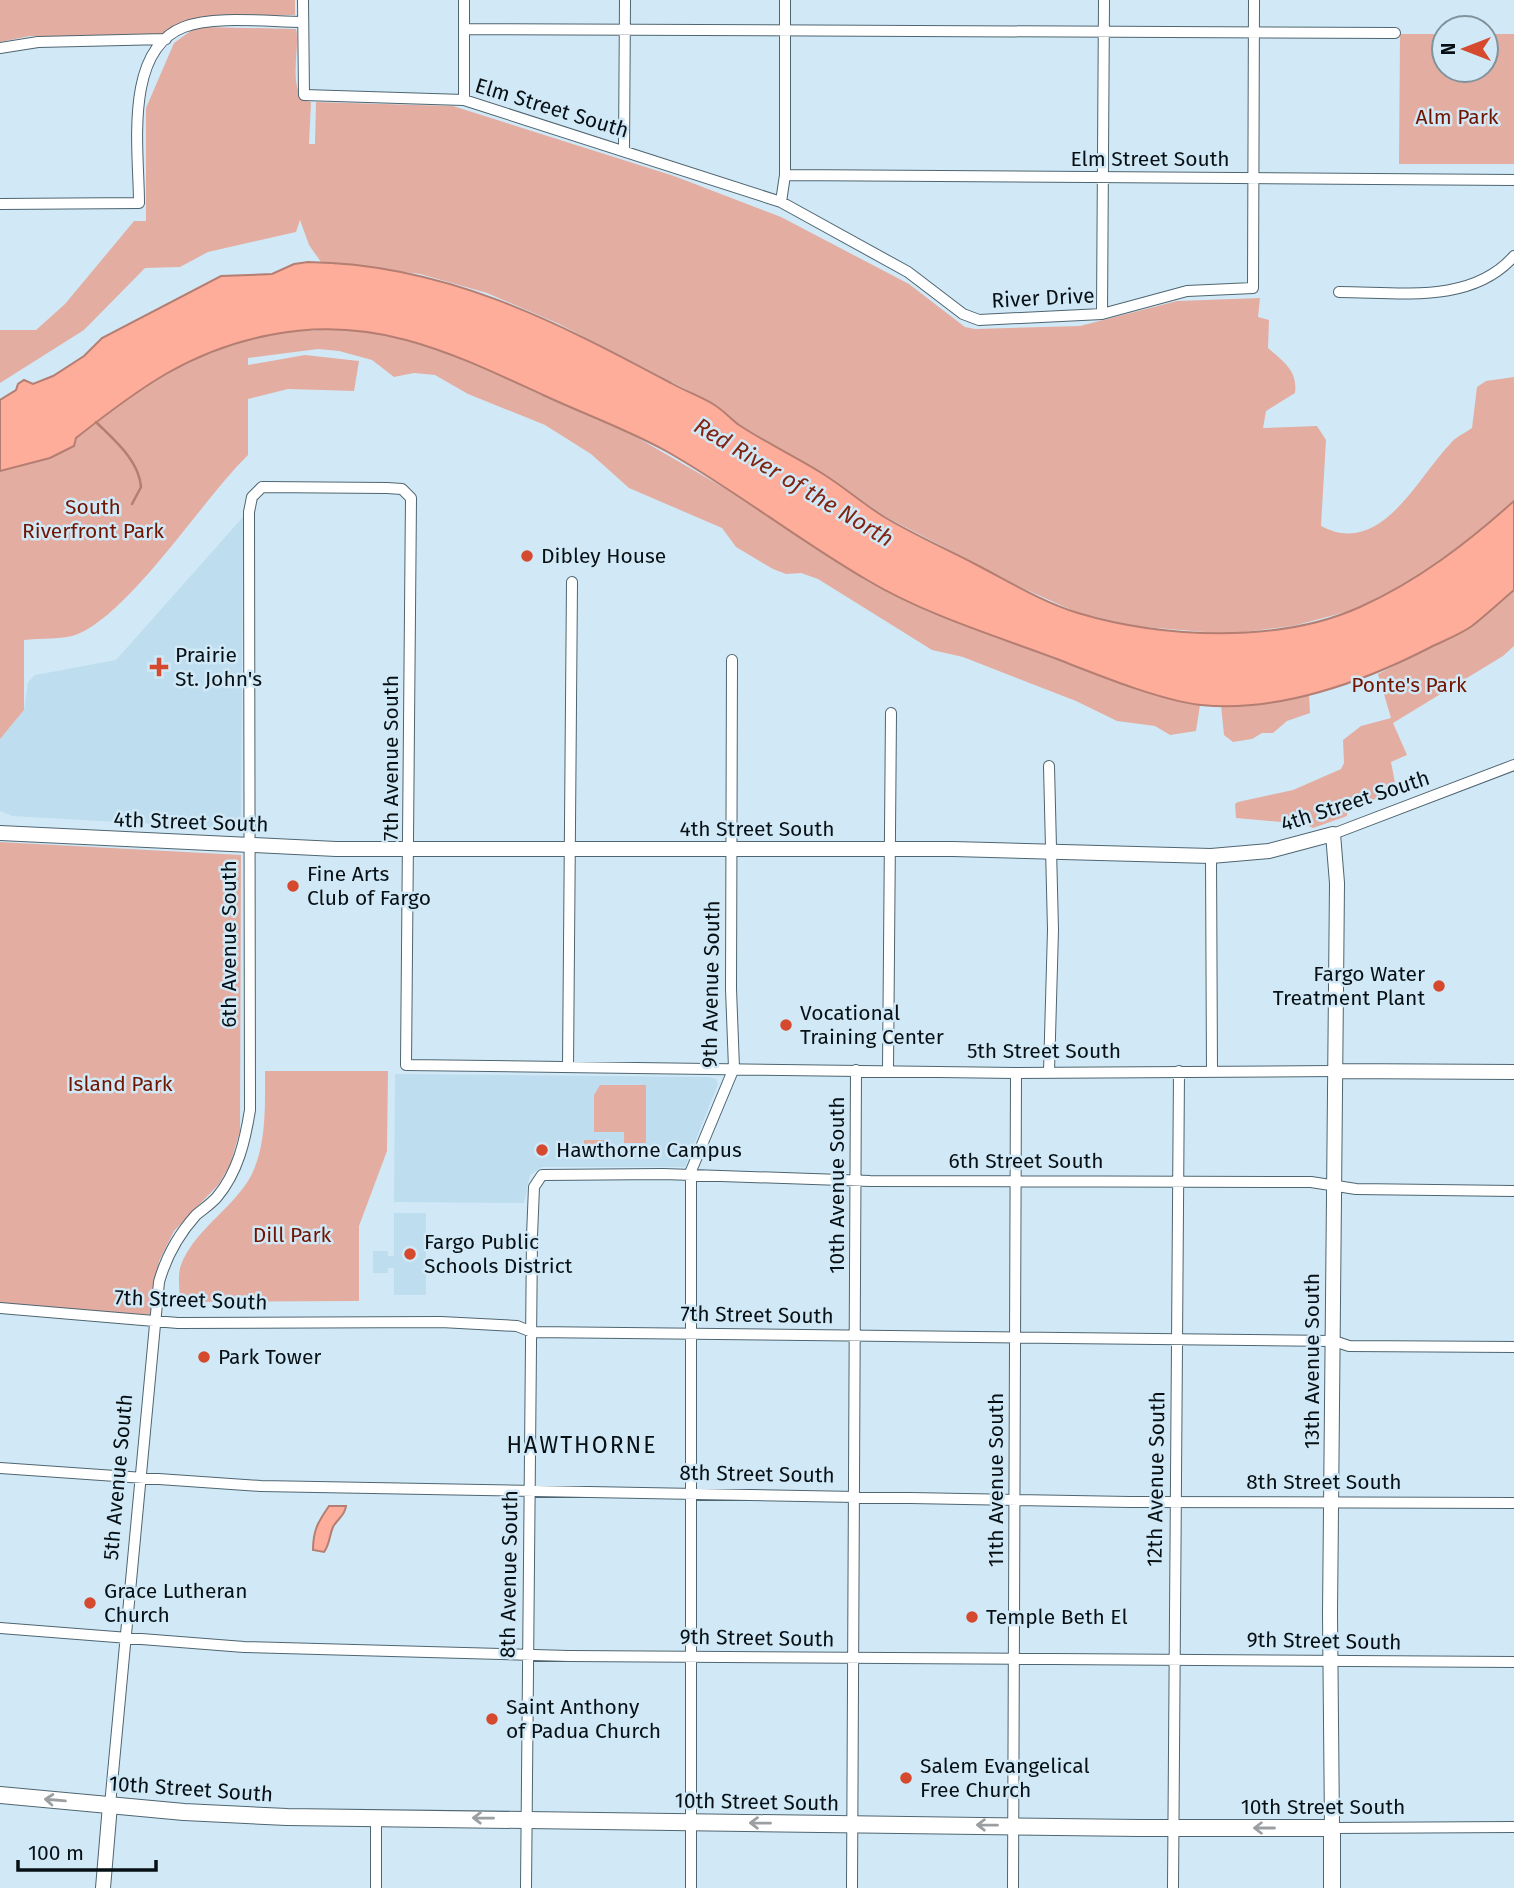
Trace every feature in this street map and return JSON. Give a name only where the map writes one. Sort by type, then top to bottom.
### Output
[{"type":"main road","name":"10th Street South","points":[[0,1795],[229,1815],[1332,1828]]},
{"type":"main road","name":"13th Avenue South","points":[[1332,1828],[1332,1888]]},
{"type":"street","points":[[0,204],[139,203],[139,85],[148,60],[166,39],[183,27],[206,22],[303,22],[303,0]]},
{"type":"street","points":[[464,0],[464,100]]},
{"type":"street","points":[[624,150],[625,0]]},
{"type":"street","points":[[781,202],[785,175],[785,0]]},
{"type":"street","points":[[1102,314],[1104,0]]},
{"type":"street","points":[[1253,178],[1254,0]]},
{"type":"street","name":"Elm Street South","points":[[303,22],[304,95],[464,100],[781,202]]},
{"type":"street","points":[[464,29],[1395,33]]},
{"type":"street","points":[[0,48],[38,42],[166,39]]},
{"type":"street","name":"Elm Street South","points":[[785,175],[1514,180]]},
{"type":"street","name":"River Drive","points":[[781,202],[908,272],[971,319],[1102,314],[1187,291],[1253,288],[1253,178]]},
{"type":"street","points":[[1339,292],[1463,288],[1487,281],[1514,256]]},
{"type":"street","name":"6th Avenue South","points":[[155,1321],[165,1261],[195,1216],[217,1196],[244,1146],[250,1110],[248,845],[251,497],[262,487],[387,488],[402,489],[408,495]]},
{"type":"street","name":"7th Avenue South","points":[[406,1065],[410,849],[411,498],[408,495]]},
{"type":"street","points":[[568,1067],[572,583]]},
{"type":"street","name":"9th Avenue South","points":[[691,1888],[691,1175],[734,1068],[732,660]]},
{"type":"street","points":[[888,1070],[891,713]]},
{"type":"street","name":"4th Street South","points":[[0,833],[248,845],[410,849],[1051,851],[1211,856],[1269,851],[1333,834],[1514,765]]},
{"type":"street","points":[[1049,766],[1049,1072]]},
{"type":"street","name":"13th Avenue South","points":[[1332,1828],[1333,1186],[1337,883],[1333,834]]},
{"type":"street","points":[[1211,856],[1212,1072]]},
{"type":"street","points":[[1336,1039],[1342,1055],[1353,1065],[1403,1066],[1420,1072]]},
{"type":"street","name":"5th Street South","points":[[406,1065],[1016,1073],[1514,1072]]},
{"type":"street","name":"10th Avenue South","points":[[852,1888],[856,1070]]},
{"type":"street","name":"12th Avenue South","points":[[1173,1888],[1179,1071]]},
{"type":"street","name":"11th Avenue South","points":[[1013,1888],[1016,1073]]},
{"type":"street","name":"6th Street South","points":[[539,1178],[547,1174],[691,1175],[857,1181],[1311,1182],[1356,1189],[1514,1191]]},
{"type":"street","name":"8th Avenue South","points":[[527,1888],[527,1654],[533,1332],[531,1236],[534,1187],[539,1178]]},
{"type":"street","name":"7th Street South","points":[[0,1308],[155,1321],[441,1322],[517,1326],[533,1332],[1334,1341],[1349,1346],[1514,1347]]},
{"type":"street","name":"5th Avenue South","points":[[103,1888],[155,1321]]},
{"type":"street","name":"8th Street South","points":[[0,1468],[261,1486],[1175,1502],[1514,1503]]},
{"type":"street","name":"9th Street South","points":[[0,1628],[244,1647],[527,1654],[852,1659],[1514,1662]]},
{"type":"street","points":[[376,1817],[376,1888]]},
{"type":"street","name":"10th Street South","points":[[1332,1828],[1514,1828]]},
{"type":"shaded area","name":"Prairie St. John's","points":[[243,517],[241,829],[12,816],[0,811],[0,739],[24,710],[28,682],[35,675],[116,660]]},
{"type":"shaded area","name":"Hawthorne Campus","points":[[395,1074],[709,1077],[716,1079],[718,1084],[685,1167],[542,1167],[530,1175],[524,1203],[394,1202]]},
{"type":"shaded area","name":"Fargo Public Schools District","points":[[394,1213],[426,1213],[426,1295],[394,1295],[394,1268],[388,1268],[388,1273],[373,1273],[373,1251],[388,1251],[388,1256],[394,1256]]},
{"type":"green space","points":[[0,0],[295,0],[295,15],[200,17],[183,21],[159,36],[30,36],[0,42]]},
{"type":"green space","points":[[202,27],[296,29],[298,91],[303,98],[311,102],[309,144],[315,144],[316,102],[453,106],[674,176],[781,217],[909,284],[965,327],[1080,326],[1177,301],[1260,298],[1258,317],[1269,320],[1268,348],[1289,368],[1295,385],[1295,393],[1266,411],[1263,428],[1317,426],[1326,440],[1321,526],[1342,533],[1362,531],[1379,523],[1396,510],[1452,442],[1472,428],[1477,387],[1486,381],[1514,377],[1514,501],[1471,540],[1410,582],[1357,609],[1293,626],[1228,634],[1133,626],[1076,612],[1020,587],[886,517],[823,474],[738,424],[714,404],[559,324],[487,293],[420,274],[321,262],[309,245],[300,220],[296,232],[208,252],[180,267],[145,268],[84,330],[0,383],[0,330],[36,330],[65,304],[134,221],[146,221],[146,108],[174,43],[192,30]]},
{"type":"green space","name":"Alm Park","points":[[1400,34],[1430,34],[1430,84],[1500,84],[1500,34],[1514,34],[1514,164],[1399,164]]},
{"type":"green space","name":"South Riverfront Park","points":[[340,329],[400,336],[456,355],[552,400],[612,423],[728,490],[867,581],[942,617],[1117,682],[1200,705],[1196,731],[1170,735],[1155,726],[1117,721],[1076,701],[963,657],[932,650],[818,579],[801,573],[786,574],[773,569],[736,547],[722,528],[629,488],[591,454],[545,425],[468,394],[435,375],[414,373],[394,377],[372,360],[339,351],[318,349],[248,358],[248,365],[305,355],[359,361],[354,391],[288,389],[248,399],[248,455],[121,603],[99,622],[78,634],[24,640],[24,710],[0,739],[0,471],[50,458],[74,446],[76,438],[121,403],[166,374],[215,350],[270,334]]},
{"type":"green space","name":"Ponte's Park","points":[[1514,590],[1514,646],[1503,656],[1393,723],[1407,755],[1391,762],[1396,788],[1373,800],[1348,802],[1347,816],[1313,828],[1304,824],[1236,818],[1235,804],[1238,802],[1293,790],[1341,769],[1344,763],[1343,740],[1361,726],[1391,718],[1378,674],[1469,628]]},
{"type":"green space","points":[[1309,693],[1310,713],[1287,721],[1273,733],[1262,733],[1252,739],[1233,742],[1224,735],[1221,705],[1289,699]]},
{"type":"green space","name":"Island Park","points":[[0,842],[241,855],[240,1131],[230,1165],[218,1185],[174,1231],[159,1261],[150,1315],[0,1303]]},
{"type":"green space","name":"Dill Park","points":[[265,1071],[388,1071],[387,1151],[359,1226],[359,1301],[180,1302],[179,1274],[187,1253],[203,1231],[240,1192],[259,1156],[264,1128]]},
{"type":"green space","points":[[600,1085],[646,1085],[646,1143],[624,1143],[624,1132],[594,1132],[594,1095]]},
{"type":"green space","points":[[584,1140],[610,1140],[610,1157],[584,1157]]},
{"type":"water","name":"Red River of the North","points":[[308,262],[358,265],[406,273],[452,285],[497,300],[584,338],[713,404],[739,425],[820,472],[897,524],[1038,597],[1078,613],[1146,628],[1220,633],[1257,632],[1328,619],[1381,597],[1422,573],[1478,532],[1514,501],[1514,590],[1462,632],[1403,661],[1348,683],[1259,704],[1230,706],[1184,702],[1110,679],[913,604],[841,565],[717,482],[651,443],[477,365],[411,341],[344,330],[308,330],[270,335],[241,342],[190,361],[121,403],[76,438],[74,446],[50,458],[0,471],[0,400],[16,390],[18,384],[24,380],[33,384],[53,376],[84,356],[102,338],[221,276],[272,274],[294,264]]},
{"type":"water","points":[[329,1506],[346,1506],[333,1527],[324,1552],[313,1550],[317,1526]]},
{"type":"waterway","points":[[96,422],[131,459],[136,468],[141,487],[132,504]]},
{"type":"place","name":"Dibley House","points":[[527,556]]},
{"type":"place","name":"Prairie St. John's","points":[[159,667]]},
{"type":"place","name":"Fine Arts Club of Fargo","points":[[293,886]]},
{"type":"place","name":"Fargo Water Treatment Plant","points":[[1439,986]]},
{"type":"place","name":"Vocational Training Center","points":[[786,1025]]},
{"type":"place","name":"Hawthorne Campus","points":[[542,1150]]},
{"type":"place","name":"Fargo Public Schools District","points":[[410,1254]]},
{"type":"place","name":"Park Tower","points":[[204,1357]]},
{"type":"place","name":"Grace Lutheran Church","points":[[90,1603]]},
{"type":"place","name":"Temple Beth El","points":[[972,1617]]},
{"type":"place","name":"Saint Anthony of Padua Church","points":[[492,1719]]},
{"type":"place","name":"Salem Evangelical Free Church","points":[[906,1778]]},
{"type":"district","name":"HAWTHORNE","points":[[582,1445]]}]
